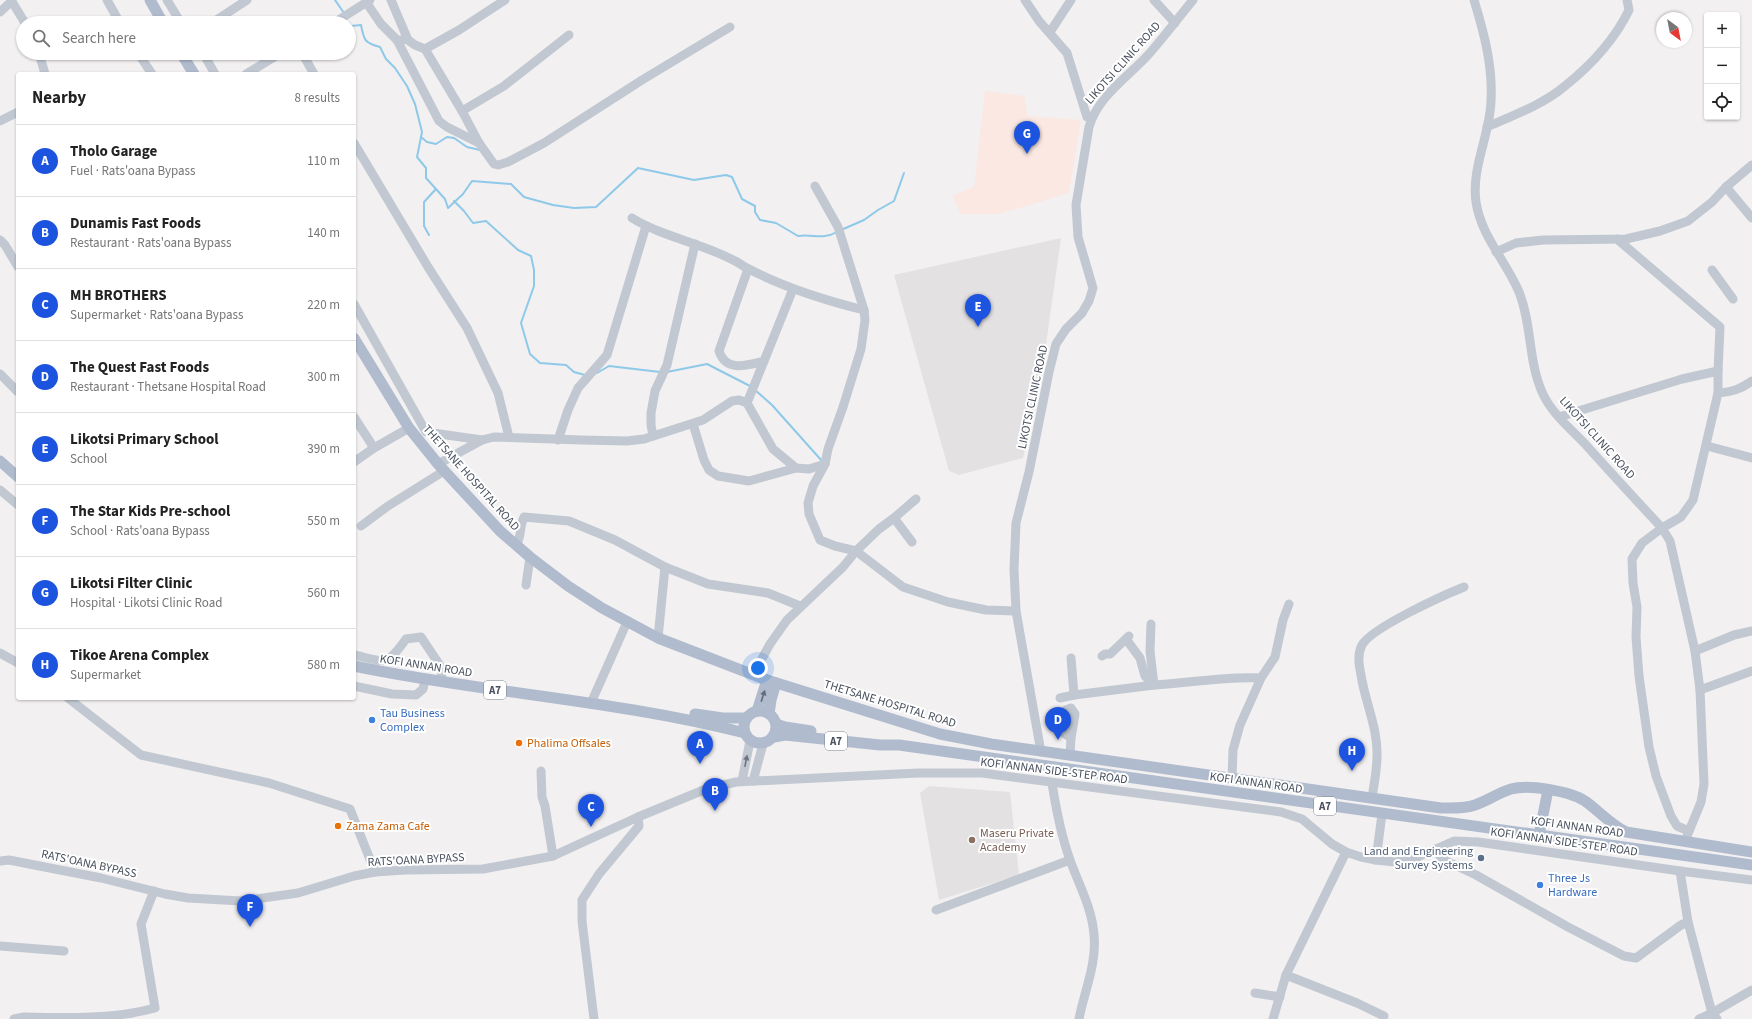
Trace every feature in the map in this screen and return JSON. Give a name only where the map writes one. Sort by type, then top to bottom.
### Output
[{"type":"main road","points":[[150,0],[159,16]]},
{"type":"main road","points":[[185,60],[193,72]]},
{"type":"main road","name":"THETSANE HOSPITAL ROAD","points":[[356,341],[409,428],[441,467],[500,531],[530,557],[568,586],[626,622],[658,638],[752,675],[940,734],[1041,752],[1441,808],[1461,808],[1473,806],[1511,789],[1527,787],[1548,790],[1574,796],[1584,801],[1616,827],[1626,832],[1687,836],[1752,852]]},
{"type":"main road","points":[[0,461],[16,475]]},
{"type":"main road","name":"KOFI ANNAN ROAD","points":[[356,666],[425,680],[637,710],[700,722],[747,737]]},
{"type":"main road","points":[[747,737],[743,728],[746,718],[757,711],[772,682]]},
{"type":"main road","points":[[769,714],[772,682]]},
{"type":"main road","name":"KOFI ANNAN ROAD","points":[[637,710],[681,712],[724,718],[746,718]]},
{"type":"main road","points":[[757,711],[769,714],[774,718],[776,724],[774,737]]},
{"type":"main road","name":"KOFI ANNAN ROAD","points":[[776,724],[785,727],[881,740],[899,746]]},
{"type":"main road","name":"KOFI ANNAN ROAD","points":[[774,737],[786,735],[899,746],[1752,865]]},
{"type":"main road","name":"A7","points":[[747,737],[756,743],[763,744],[774,737]]},
{"type":"main road","points":[[1539,835],[1548,790]]},
{"type":"street","points":[[0,12],[11,0],[21,16]]},
{"type":"street","points":[[107,0],[116,16]]},
{"type":"street","points":[[167,0],[177,16]]},
{"type":"street","points":[[391,0],[408,40],[425,49],[462,111],[479,144],[494,164],[498,165],[508,162],[544,143],[636,84],[730,27]]},
{"type":"street","points":[[425,49],[459,30],[505,0]]},
{"type":"street","points":[[1025,0],[1067,53],[1087,117],[1092,117]]},
{"type":"street","points":[[1050,32],[1071,0]]},
{"type":"street","points":[[1154,0],[1175,23]]},
{"type":"street","name":"LIKOTSI CLINIC ROAD","points":[[1041,752],[1016,611],[1014,569],[1016,523],[1029,472],[1048,372],[1056,344],[1066,329],[1082,313],[1089,301],[1093,288],[1078,237],[1076,206],[1082,163],[1092,117],[1103,100],[1149,54],[1193,0]]},
{"type":"street","name":"LIKOTSI CLINIC ROAD","points":[[1474,0],[1488,53],[1491,101],[1487,127],[1476,170],[1476,202],[1482,226],[1512,277],[1525,308],[1536,375],[1543,393],[1559,417],[1662,528],[1670,541],[1696,651],[1700,690],[1704,784],[1701,802],[1687,836]]},
{"type":"street","points":[[1487,127],[1526,109],[1565,87],[1597,56],[1621,26],[1629,10],[1627,0]]},
{"type":"street","points":[[222,16],[245,1]]},
{"type":"street","points":[[345,16],[368,1],[381,24],[397,40],[439,121],[447,127],[479,144]]},
{"type":"street","points":[[462,111],[504,86],[569,35]]},
{"type":"street","points":[[397,40],[408,40]]},
{"type":"street","points":[[41,60],[44,72]]},
{"type":"street","points":[[143,60],[151,72]]},
{"type":"street","points":[[207,60],[214,72]]},
{"type":"street","points":[[249,72],[269,60]]},
{"type":"street","points":[[306,60],[313,72]]},
{"type":"street","points":[[0,121],[16,113]]},
{"type":"street","points":[[356,150],[467,328],[498,393],[509,437]]},
{"type":"street","points":[[1496,252],[1516,243],[1543,240],[1626,239],[1660,231],[1688,221],[1712,202],[1726,187],[1752,165]]},
{"type":"street","points":[[815,186],[838,227],[864,310],[865,320],[861,348],[842,413],[828,449],[825,464],[813,486],[808,502],[809,514],[820,540],[835,546],[856,551],[903,587],[948,602],[986,610],[1016,611]]},
{"type":"street","points":[[1726,187],[1752,218]]},
{"type":"street","points":[[632,218],[646,226],[684,239],[733,260],[748,269],[793,289],[835,303],[864,310]]},
{"type":"street","points":[[558,440],[568,410],[578,388],[607,355],[646,226]]},
{"type":"street","points":[[1617,239],[1720,327],[1718,393],[1707,446],[1693,500],[1680,517],[1642,543],[1632,559],[1633,583],[1637,607],[1636,637],[1639,676],[1648,740],[1656,776],[1671,816],[1677,826],[1687,836]]},
{"type":"street","points":[[0,240],[5,244],[16,263]]},
{"type":"street","points":[[653,436],[651,413],[655,391],[667,365],[695,244]]},
{"type":"street","points":[[748,269],[719,351],[723,359],[739,367],[764,361]]},
{"type":"street","points":[[1712,270],[1733,299]]},
{"type":"street","points":[[747,403],[793,289]]},
{"type":"street","points":[[356,308],[419,423],[426,432],[482,440]]},
{"type":"street","points":[[1559,417],[1682,379],[1718,371]]},
{"type":"street","points":[[0,374],[16,390]]},
{"type":"street","points":[[1718,393],[1732,392],[1743,387],[1752,380]]},
{"type":"street","points":[[361,526],[393,502],[428,482],[441,467],[482,440],[494,437],[627,441],[644,439],[703,420],[732,401],[739,400],[747,403],[773,449],[796,468]]},
{"type":"street","points":[[356,419],[374,448]]},
{"type":"street","points":[[693,424],[704,460],[709,470],[718,476],[749,481],[796,468],[809,469],[825,464]]},
{"type":"street","points":[[356,461],[374,448],[409,428]]},
{"type":"street","points":[[1707,446],[1752,458]]},
{"type":"street","points":[[0,490],[16,503]]},
{"type":"street","points":[[752,675],[786,620],[843,567],[856,551],[879,529],[916,499]]},
{"type":"street","points":[[516,545],[520,540],[521,524],[524,517],[569,521],[615,540],[665,567],[708,584],[768,593],[800,606]]},
{"type":"street","points":[[894,518],[912,542]]},
{"type":"street","points":[[526,585],[530,557]]},
{"type":"street","points":[[658,638],[665,567]]},
{"type":"street","points":[[1372,798],[1377,755],[1372,714],[1362,679],[1359,662],[1359,652],[1362,645],[1369,637],[1407,614],[1464,587]]},
{"type":"street","points":[[1232,778],[1233,750],[1247,708],[1262,678],[1275,657],[1283,620],[1289,604]]},
{"type":"street","points":[[591,703],[626,622]]},
{"type":"street","points":[[1151,624],[1150,651],[1154,685]]},
{"type":"street","points":[[1696,651],[1734,635],[1752,631]]},
{"type":"street","points":[[356,655],[379,661],[388,660],[394,655],[406,638],[421,637],[441,667],[442,682]]},
{"type":"street","points":[[1102,656],[1110,654],[1128,637],[1140,658],[1146,676],[1154,685]]},
{"type":"street","points":[[0,653],[16,662]]},
{"type":"street","points":[[1071,658],[1074,694]]},
{"type":"street","points":[[1700,690],[1752,671]]},
{"type":"street","points":[[1060,698],[1074,694],[1199,680],[1236,677],[1262,678]]},
{"type":"street","points":[[356,686],[392,694],[416,695],[423,689],[425,680]]},
{"type":"street","points":[[71,700],[142,755],[269,783],[350,809],[375,872]]},
{"type":"street","points":[[742,781],[747,737]]},
{"type":"street","points":[[1070,738],[1070,755]]},
{"type":"street","points":[[753,781],[763,744]]},
{"type":"street","points":[[541,771],[542,797],[546,806],[553,856]]},
{"type":"street","name":"KOFI ANNAN SIDE-STEP ROAD","points":[[753,781],[918,773],[982,773],[1035,778],[1052,783],[1281,812],[1302,819],[1332,844],[1346,852],[1376,860],[1395,862],[1411,860],[1454,841],[1478,842],[1752,880]]},
{"type":"street","name":"RATS'OANA BYPASS","points":[[0,861],[9,860],[101,878],[188,898],[241,901],[298,892],[354,876],[375,872],[483,869],[553,856],[638,817],[706,789],[742,781],[753,781]]},
{"type":"street","points":[[1052,783],[1058,819],[1070,860],[1090,912],[1094,935],[1092,965],[1079,1019]]},
{"type":"street","points":[[1376,860],[1382,814]]},
{"type":"street","points":[[594,1019],[582,921],[582,900],[595,878],[639,826],[638,817]]},
{"type":"street","points":[[1435,849],[1442,859],[1476,875],[1568,927],[1624,956],[1636,958],[1681,925],[1688,922]]},
{"type":"street","points":[[1273,1019],[1286,976],[1346,852]]},
{"type":"street","points":[[936,910],[1070,860]]},
{"type":"street","points":[[1680,871],[1688,922],[1715,1016]]},
{"type":"street","points":[[14,1019],[24,1016],[94,1019],[139,1014],[155,1008],[141,924],[154,891]]},
{"type":"street","points":[[0,946],[64,951]]},
{"type":"street","points":[[1286,976],[1357,1003],[1384,1016]]},
{"type":"street","points":[[1699,1019],[1715,1016],[1752,990]]},
{"type":"street","points":[[1255,993],[1280,997]]},
{"type":"shaded area","points":[[985,91],[1024,96],[1028,116],[1081,120],[1069,193],[999,214],[960,214],[953,195],[974,187]]},
{"type":"shaded area","points":[[1061,238],[1041,380],[1023,458],[959,475],[949,471],[894,275]]},
{"type":"shaded area","name":"Maseru Private Academy","points":[[929,786],[1010,792],[1019,875],[939,900],[920,793]]},
{"type":"waterway","points":[[335,0],[344,13]]},
{"type":"waterway","points":[[356,26],[361,25],[364,38],[368,42],[380,47],[386,59],[395,68],[407,86],[415,104],[422,132],[417,157],[426,168],[426,178],[445,199],[448,208],[463,194],[472,181],[511,184],[524,197],[553,205],[574,208],[596,207],[638,168],[694,180],[726,175],[732,177],[742,199],[755,206],[755,212],[760,220],[776,223],[798,236],[827,236],[837,232]]},
{"type":"waterway","points":[[421,137],[427,142],[436,144],[447,137],[454,138],[467,147],[480,150]]},
{"type":"waterway","points":[[841,230],[864,220],[894,201],[904,173]]},
{"type":"waterway","points":[[429,235],[424,226],[424,202],[436,189]]},
{"type":"waterway","points":[[454,201],[473,223],[486,221],[518,250],[531,256],[534,270],[534,286],[521,323],[530,354],[540,363],[566,365],[574,372],[585,375]]},
{"type":"waterway","points":[[667,372],[707,364],[750,386]]},
{"type":"waterway","points":[[597,373],[609,366],[660,372]]},
{"type":"waterway","points":[[755,390],[772,405],[822,461]]},
{"type":"place","name":"Likotsi Filter Clinic","points":[[1027,154]]},
{"type":"place","name":"Likotsi Primary School","points":[[978,327]]},
{"type":"place","name":"Tau Business Complex","points":[[372,720]]},
{"type":"place","name":"The Quest Fast Foods","points":[[1058,740]]},
{"type":"place","name":"Phalima Offsales","points":[[519,743]]},
{"type":"place","name":"Tholo Garage","points":[[700,764]]},
{"type":"place","name":"Tikoe Arena Complex","points":[[1352,771]]},
{"type":"place","name":"Dunamis Fast Foods","points":[[715,811]]},
{"type":"place","name":"Zama Zama Cafe","points":[[338,826]]},
{"type":"place","name":"MH BROTHERS","points":[[591,827]]},
{"type":"place","name":"Maseru Private Academy","points":[[972,840]]},
{"type":"place","name":"Land and Engineering Survey Systems","points":[[1481,858]]},
{"type":"place","name":"Three Js Hardware","points":[[1540,885]]},
{"type":"place","name":"The Star Kids Pre-school","points":[[250,927]]}]
